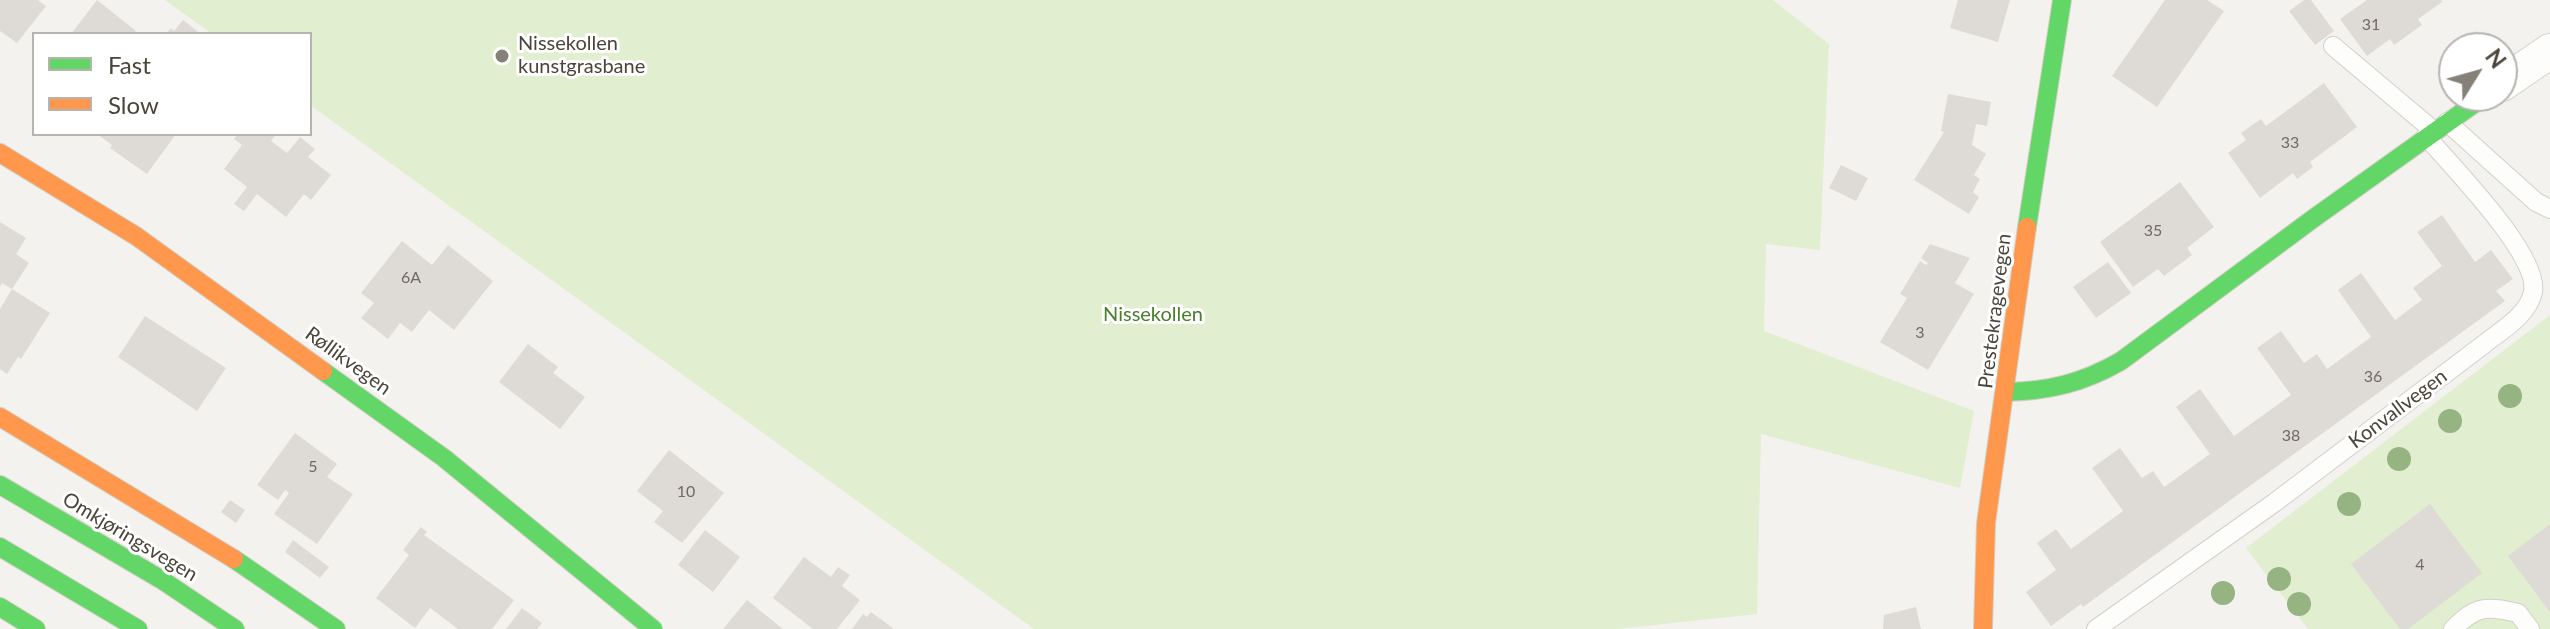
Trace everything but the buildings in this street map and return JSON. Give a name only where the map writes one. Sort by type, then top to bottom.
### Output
[{"type":"main road","name":"Prestekragevegen","points":[[1983,629],[1986,523],[2038,146],[2062,0]]},
{"type":"main road","points":[[2006,392],[2069,387],[2121,361],[2462,112]]},
{"type":"main road","name":"Røllikvegen","points":[[0,153],[136,236],[444,458],[653,629]]},
{"type":"main road","points":[[0,417],[207,541],[336,629]]},
{"type":"main road","name":"Omkjøringsvegen","points":[[0,485],[162,580],[235,629]]},
{"type":"main road","points":[[0,547],[138,629]]},
{"type":"main road","points":[[0,607],[36,629]]},
{"type":"street","points":[[2518,73],[2550,51]]},
{"type":"lane","points":[[2333,46],[2436,130],[2550,209]]},
{"type":"lane","name":"Konvallvegen","points":[[2096,629],[2274,503],[2517,319],[2527,305],[2533,292],[2528,263],[2436,130]]},
{"type":"lane","points":[[2453,629],[2465,616],[2489,606],[2518,613],[2530,629]]},
{"type":"green space","name":"Nissekollen","points":[[165,0],[1773,0],[1829,44],[1820,250],[1766,244],[1764,331],[1974,411],[1960,488],[1761,434],[1757,614],[1617,629],[1034,629],[312,106],[312,32],[209,32]]},
{"type":"green space","points":[[2550,315],[2550,629],[2308,629],[2246,548]]},
{"type":"traffic: fast","points":[[2027,227],[2062,0]]},
{"type":"traffic: fast","points":[[2006,392],[2065,384],[2121,361],[2463,112]]},
{"type":"traffic: fast","points":[[323,371],[444,458],[653,629]]},
{"type":"traffic: fast","points":[[0,485],[162,580],[235,629]]},
{"type":"traffic: fast","points":[[0,547],[138,629]]},
{"type":"traffic: fast","points":[[234,559],[336,629]]},
{"type":"traffic: fast","points":[[0,607],[36,629]]},
{"type":"traffic: slow","points":[[0,153],[136,236],[323,371]]},
{"type":"traffic: slow","points":[[1983,629],[1986,523],[2027,227]]},
{"type":"traffic: slow","points":[[0,417],[234,559]]},
{"type":"place","name":"Nissekollen kunstgrasbane","points":[[502,56]]}]
